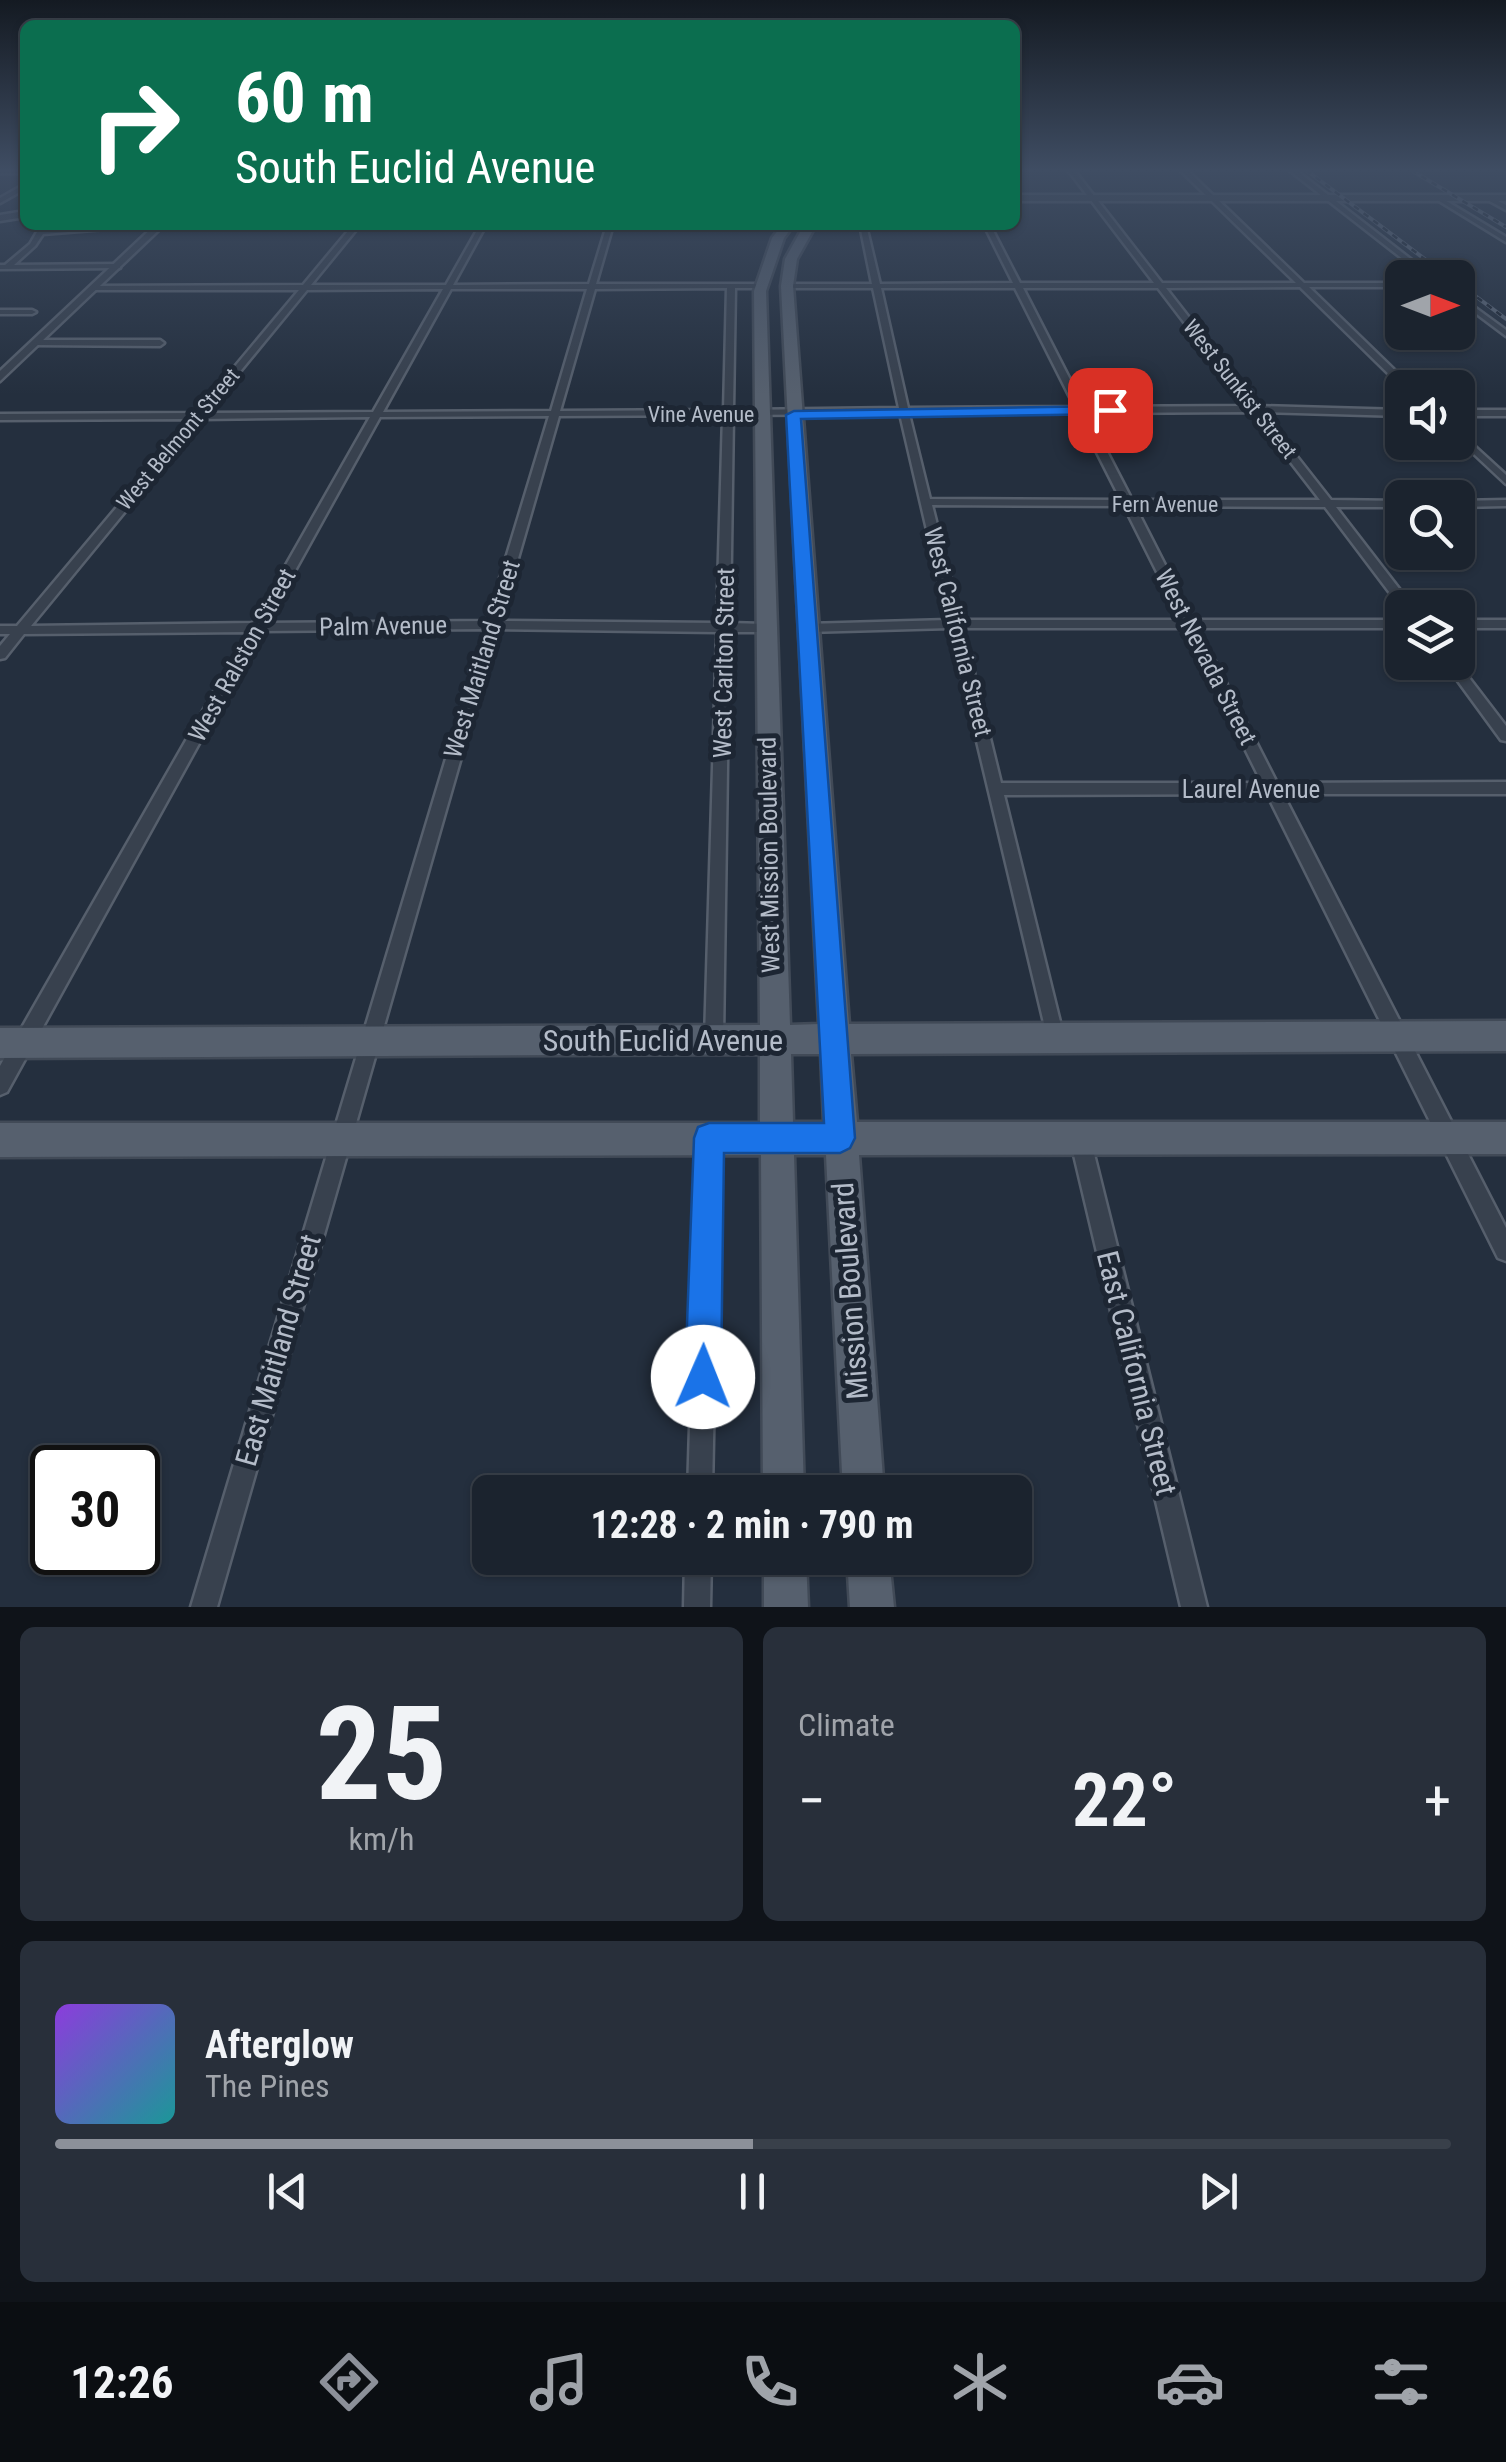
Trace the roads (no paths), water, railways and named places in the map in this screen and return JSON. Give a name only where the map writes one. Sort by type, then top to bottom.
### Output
[{"type":"main road","name":"West Mission Boulevard","points":[[776,245],[762,286],[760,414],[784,1475]]},
{"type":"main road","name":"West Mission Boulevard","points":[[799,245],[791,259],[787,286],[836,1090]]},
{"type":"main road","name":"South Euclid Avenue","points":[[12,1043],[1506,1036]]},
{"type":"main road","name":"Mission Boulevard","points":[[836,1090],[863,1475]]},
{"type":"main road","points":[[0,1140],[1506,1138]]},
{"type":"main road","points":[[785,1575],[786,1607]]},
{"type":"main road","points":[[869,1575],[872,1607]]},
{"type":"street","points":[[3,267],[33,245]]},
{"type":"street","points":[[0,378],[139,245]]},
{"type":"street","name":"West Belmont Street","points":[[0,654],[340,245]]},
{"type":"street","name":"West Ralston Street","points":[[0,1085],[12,1043],[258,628],[472,245]]},
{"type":"street","name":"West Maitland Street","points":[[353,1093],[604,245]]},
{"type":"street","name":"West California Street","points":[[867,245],[1055,1038]]},
{"type":"street","name":"West Nevada Street","points":[[998,245],[1125,503],[1192,625],[1506,1250]]},
{"type":"street","name":"West Sunkist Street","points":[[1128,245],[1395,590]]},
{"type":"street","points":[[1261,245],[1390,370]]},
{"type":"street","points":[[3,267],[117,266]]},
{"type":"street","points":[[787,286],[1385,285]]},
{"type":"street","name":"West Carlton Street","points":[[714,1040],[731,286]]},
{"type":"street","points":[[95,288],[762,286]]},
{"type":"street","points":[[1475,310],[1506,334]]},
{"type":"street","points":[[0,312],[32,312]]},
{"type":"street","points":[[36,343],[160,342]]},
{"type":"street","name":"Vine Avenue","points":[[0,417],[794,415],[1256,409],[1385,412]]},
{"type":"street","points":[[1475,413],[1506,413]]},
{"type":"street","points":[[1475,451],[1506,481]]},
{"type":"street","name":"Fern Avenue","points":[[927,502],[1385,504]]},
{"type":"street","points":[[1475,504],[1506,504]]},
{"type":"street","points":[[807,628],[1385,624]]},
{"type":"street","points":[[1475,624],[1506,624]]},
{"type":"street","name":"Palm Avenue","points":[[0,630],[492,625],[767,628]]},
{"type":"street","points":[[1464,680],[1506,736]]},
{"type":"street","name":"Laurel Avenue","points":[[996,789],[1506,788]]},
{"type":"street","name":"East Maitland Street","points":[[204,1607],[353,1093]]},
{"type":"street","points":[[700,1475],[709,1138]]},
{"type":"street","name":"East California Street","points":[[1080,1138],[1194,1607]]},
{"type":"street","points":[[697,1607],[698,1575]]},
{"type":"railway","points":[[1406,245],[1426,260]]},
{"type":"railway","points":[[1475,296],[1506,319]]}]
